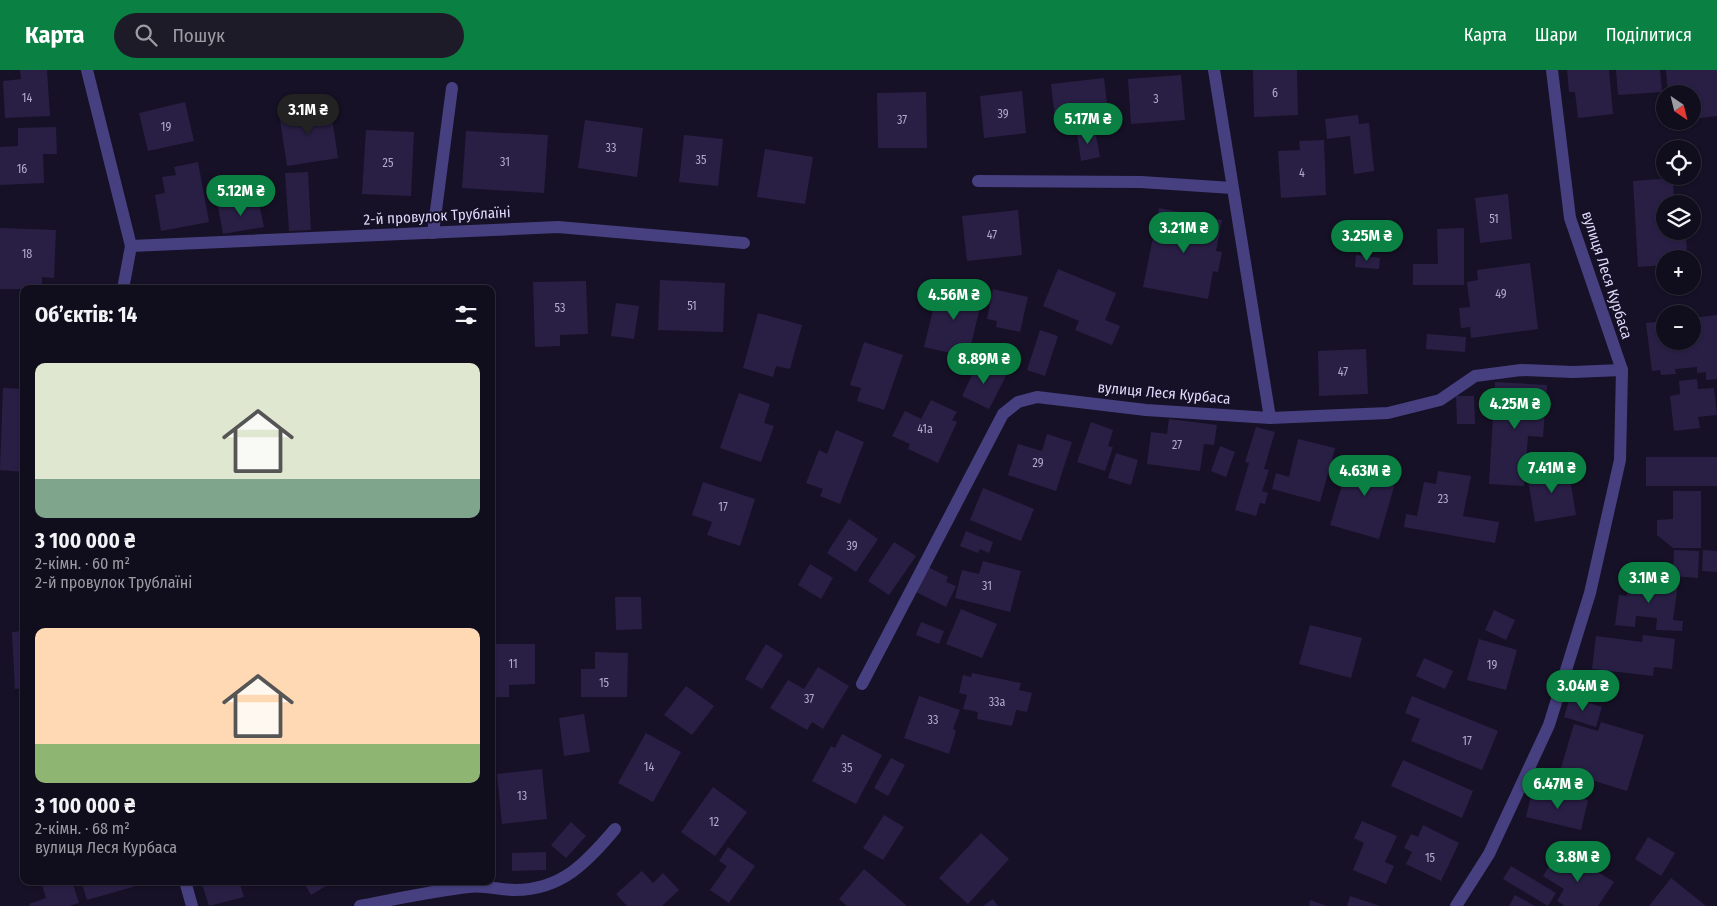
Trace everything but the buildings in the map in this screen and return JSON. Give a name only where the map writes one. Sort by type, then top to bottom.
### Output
[{"type":"street","points":[[88,70],[131,246],[124,285]]},
{"type":"street","points":[[1214,70],[1270,418]]},
{"type":"street","name":"вулиця Леся Курбаса","points":[[1456,906],[1489,854],[1548,725],[1590,593],[1620,460],[1622,370],[1570,218],[1552,70]]},
{"type":"street","points":[[433,233],[452,88]]},
{"type":"street","points":[[978,180],[1141,182],[1232,188]]},
{"type":"street","name":"2-й провулок Трублаїні","points":[[131,246],[558,227],[744,243]]},
{"type":"street","name":"вулиця Леся Курбаса","points":[[862,684],[1003,414],[1018,402],[1037,397],[1146,410],[1270,418],[1388,413],[1440,400],[1475,376],[1521,370],[1574,372],[1622,370]]},
{"type":"street","points":[[360,906],[471,886],[516,890],[544,886],[569,876],[594,854],[615,829]]},
{"type":"street","points":[[185,885],[192,906]]}]
